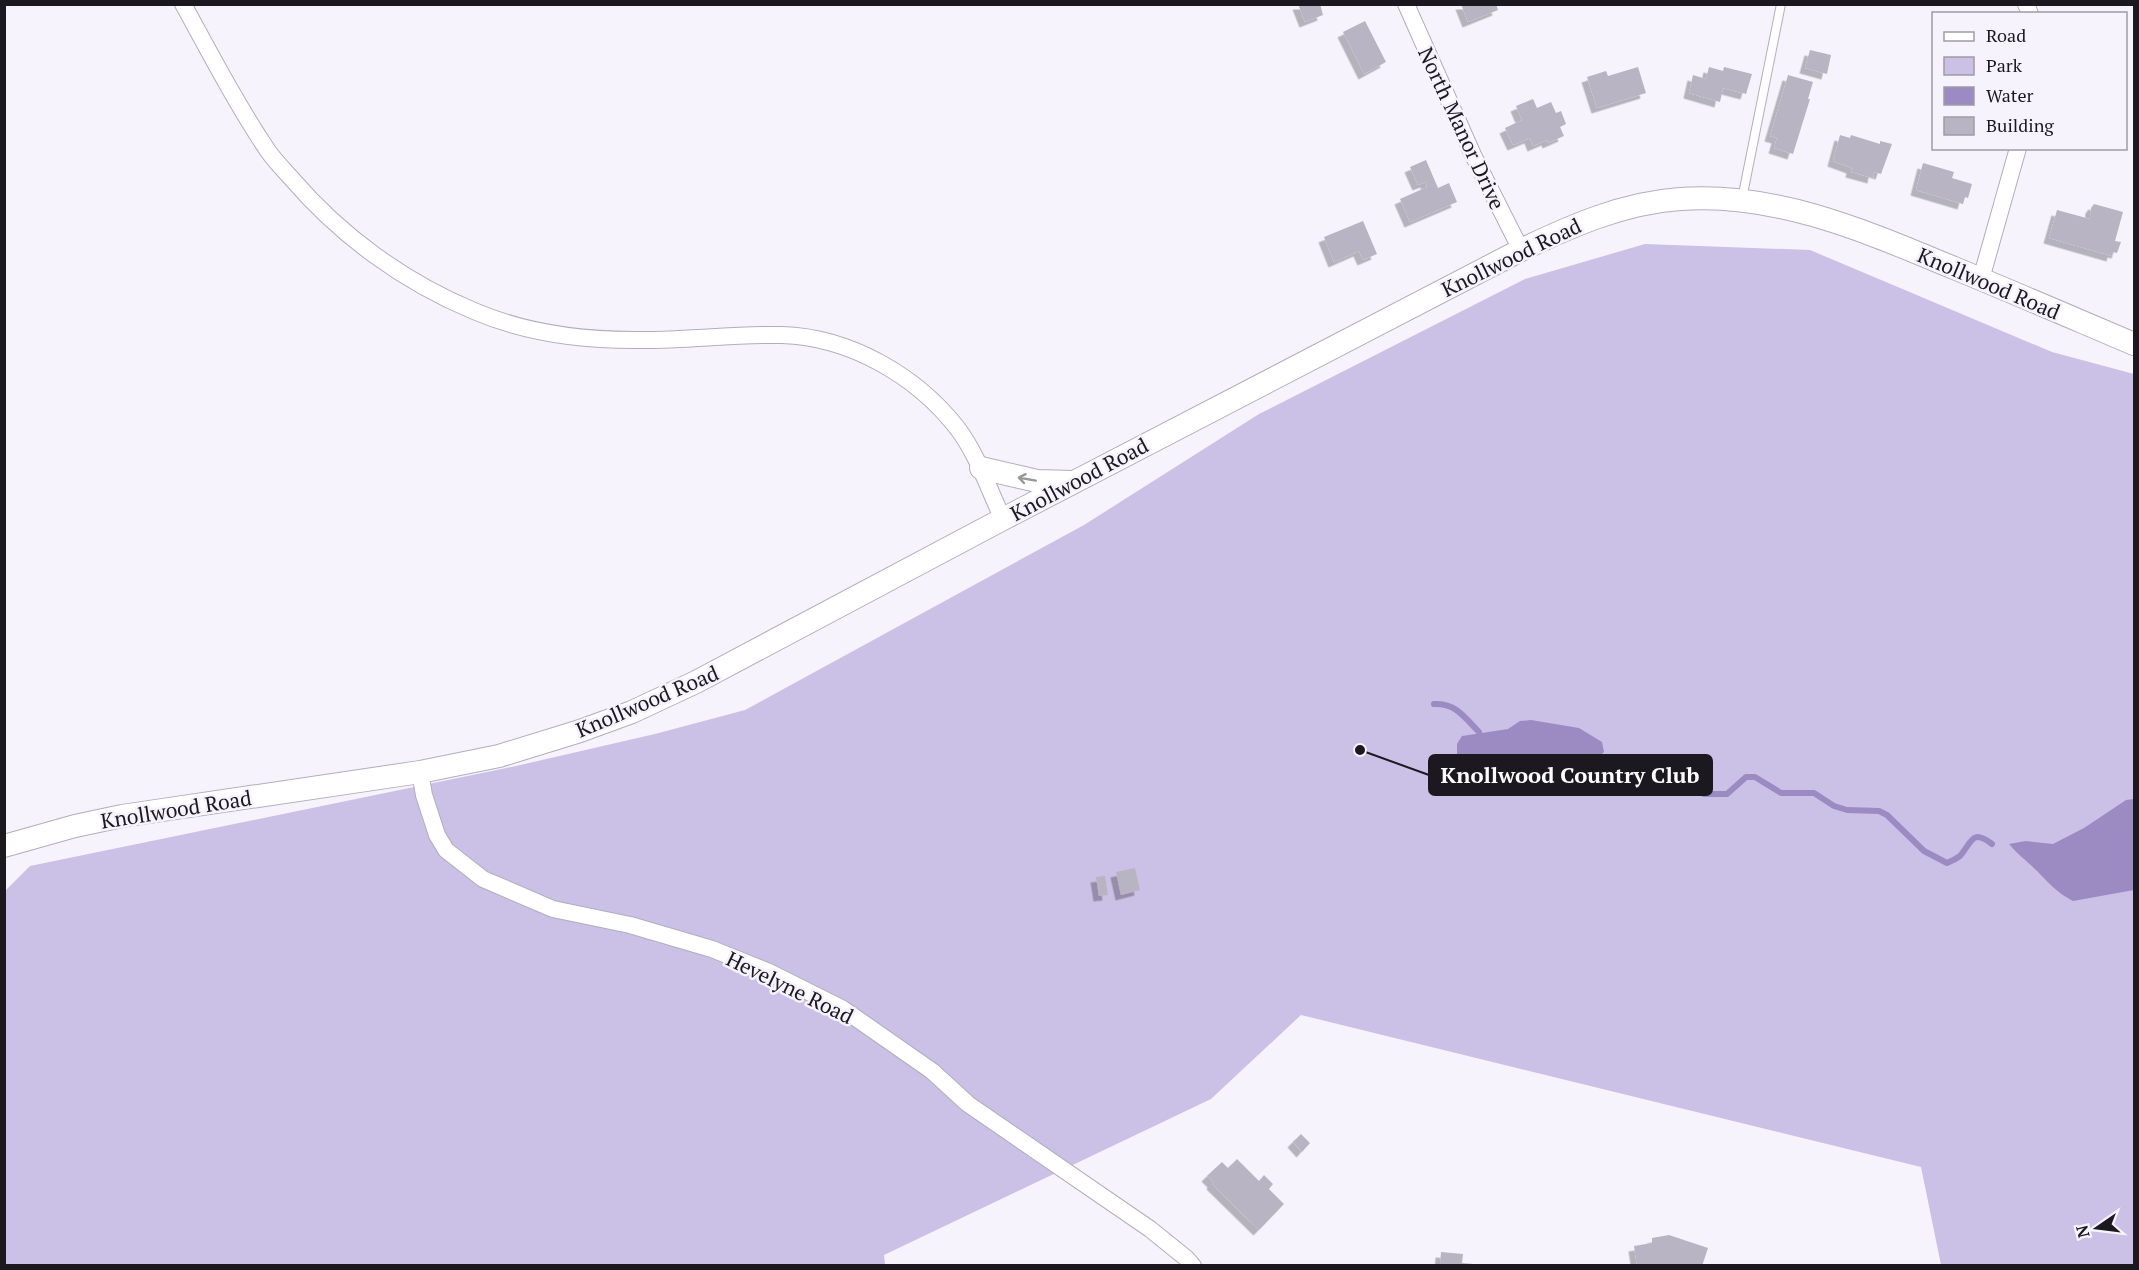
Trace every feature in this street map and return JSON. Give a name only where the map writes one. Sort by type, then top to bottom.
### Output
[{"type":"main road","name":"Knollwood Road","points":[[4,846],[75,826],[122,816],[420,772],[500,756],[632,712],[696,682],[1073,482],[1521,250],[1604,214],[1655,202],[1680,199],[1742,200],[1776,205],[1818,216],[1891,242],[2134,344]]},
{"type":"main road","points":[[981,468],[1037,481],[1073,482]]},
{"type":"street","points":[[183,4],[268,152],[315,206],[374,256],[428,288],[475,312],[526,328],[576,337],[635,340],[784,335],[816,339],[841,346],[890,367],[926,394],[957,428],[981,468],[1003,519]]},
{"type":"street","name":"North Manor Drive","points":[[1406,4],[1473,155],[1521,250]]},
{"type":"street","points":[[1981,279],[2017,150]]},
{"type":"street","name":"Hevelyne Road","points":[[420,772],[424,795],[437,835],[446,850],[483,879],[553,909],[630,925],[712,949],[769,972],[843,1009],[932,1071],[968,1104],[1150,1229],[1193,1266]]},
{"type":"lane","points":[[1742,200],[1781,4]]},
{"type":"green space","points":[[1645,244],[1810,250],[2052,352],[2134,374],[2134,1265],[1941,1265],[1921,1167],[1301,1015],[1211,1099],[884,1255],[885,1265],[5,1265],[4,892],[30,866],[516,766],[655,734],[745,710],[1084,525],[1259,414],[1525,279]]},
{"type":"water","points":[[1531,720],[1579,728],[1602,742],[1604,752],[1593,762],[1553,769],[1500,767],[1488,762],[1467,765],[1457,755],[1457,744],[1462,736],[1508,729],[1520,721]]},
{"type":"water","points":[[2134,799],[2134,890],[2073,901],[2053,887],[2009,844],[2026,841],[2053,844],[2084,828],[2126,800]]},
{"type":"building","points":[[1298,4],[1320,4],[1323,15],[1305,22]]},
{"type":"building","points":[[1461,4],[1496,4],[1498,10],[1468,22]]},
{"type":"building","points":[[1365,21],[1386,62],[1364,74],[1343,32]]},
{"type":"building","points":[[1810,50],[1831,55],[1827,74],[1805,68]]},
{"type":"building","points":[[1638,67],[1646,93],[1597,108],[1587,77],[1606,71],[1608,76]]},
{"type":"building","points":[[1709,67],[1723,71],[1724,67],[1752,74],[1746,94],[1723,88],[1720,102],[1689,93],[1693,75],[1706,79]]},
{"type":"building","points":[[1788,75],[1813,82],[1793,154],[1774,148],[1777,138],[1770,136]]},
{"type":"building","points":[[1533,99],[1537,108],[1551,102],[1556,113],[1561,111],[1566,124],[1560,127],[1564,136],[1533,146],[1530,138],[1513,145],[1505,128],[1522,120],[1516,106]]},
{"type":"building","points":[[1840,135],[1850,138],[1851,135],[1880,144],[1880,141],[1892,144],[1881,174],[1874,172],[1873,178],[1851,172],[1852,168],[1833,161]]},
{"type":"building","points":[[1426,160],[1438,188],[1449,183],[1457,202],[1410,222],[1400,199],[1427,187],[1426,182],[1418,185],[1410,167]]},
{"type":"building","points":[[1923,163],[1954,172],[1952,178],[1972,184],[1968,198],[1965,197],[1963,204],[1916,190]]},
{"type":"building","points":[[2094,204],[2123,212],[2115,241],[2121,242],[2117,253],[2113,252],[2112,256],[2049,238],[2057,210],[2090,219],[2091,208]]},
{"type":"building","points":[[1363,221],[1377,254],[1363,260],[1359,251],[1334,262],[1324,237]]},
{"type":"building","points":[[1135,868],[1140,890],[1121,895],[1116,872]]},
{"type":"building","points":[[1105,876],[1108,895],[1099,896],[1096,877]]},
{"type":"building","points":[[1301,1134],[1310,1143],[1302,1152],[1293,1142]]},
{"type":"building","points":[[1237,1159],[1259,1181],[1264,1175],[1273,1184],[1269,1189],[1284,1204],[1259,1230],[1212,1184],[1213,1182],[1207,1176],[1222,1162],[1228,1168]]},
{"type":"building","points":[[1669,1235],[1708,1248],[1702,1266],[1637,1266],[1634,1246],[1652,1243],[1652,1238]]},
{"type":"building","points":[[1441,1252],[1463,1254],[1462,1263],[1474,1264],[1474,1266],[1440,1266]]},
{"type":"waterway","points":[[1434,704],[1454,708],[1479,732]]},
{"type":"waterway","points":[[1593,762],[1616,782],[1627,788],[1648,793],[1689,786],[1704,794],[1727,794],[1746,777],[1755,777],[1781,793],[1814,793],[1834,806],[1847,810],[1879,811],[1887,815],[1924,851],[1947,863],[1960,856],[1976,837],[1992,844]]},
{"type":"place","name":"Knollwood Country Club","points":[[1360,750]]}]
